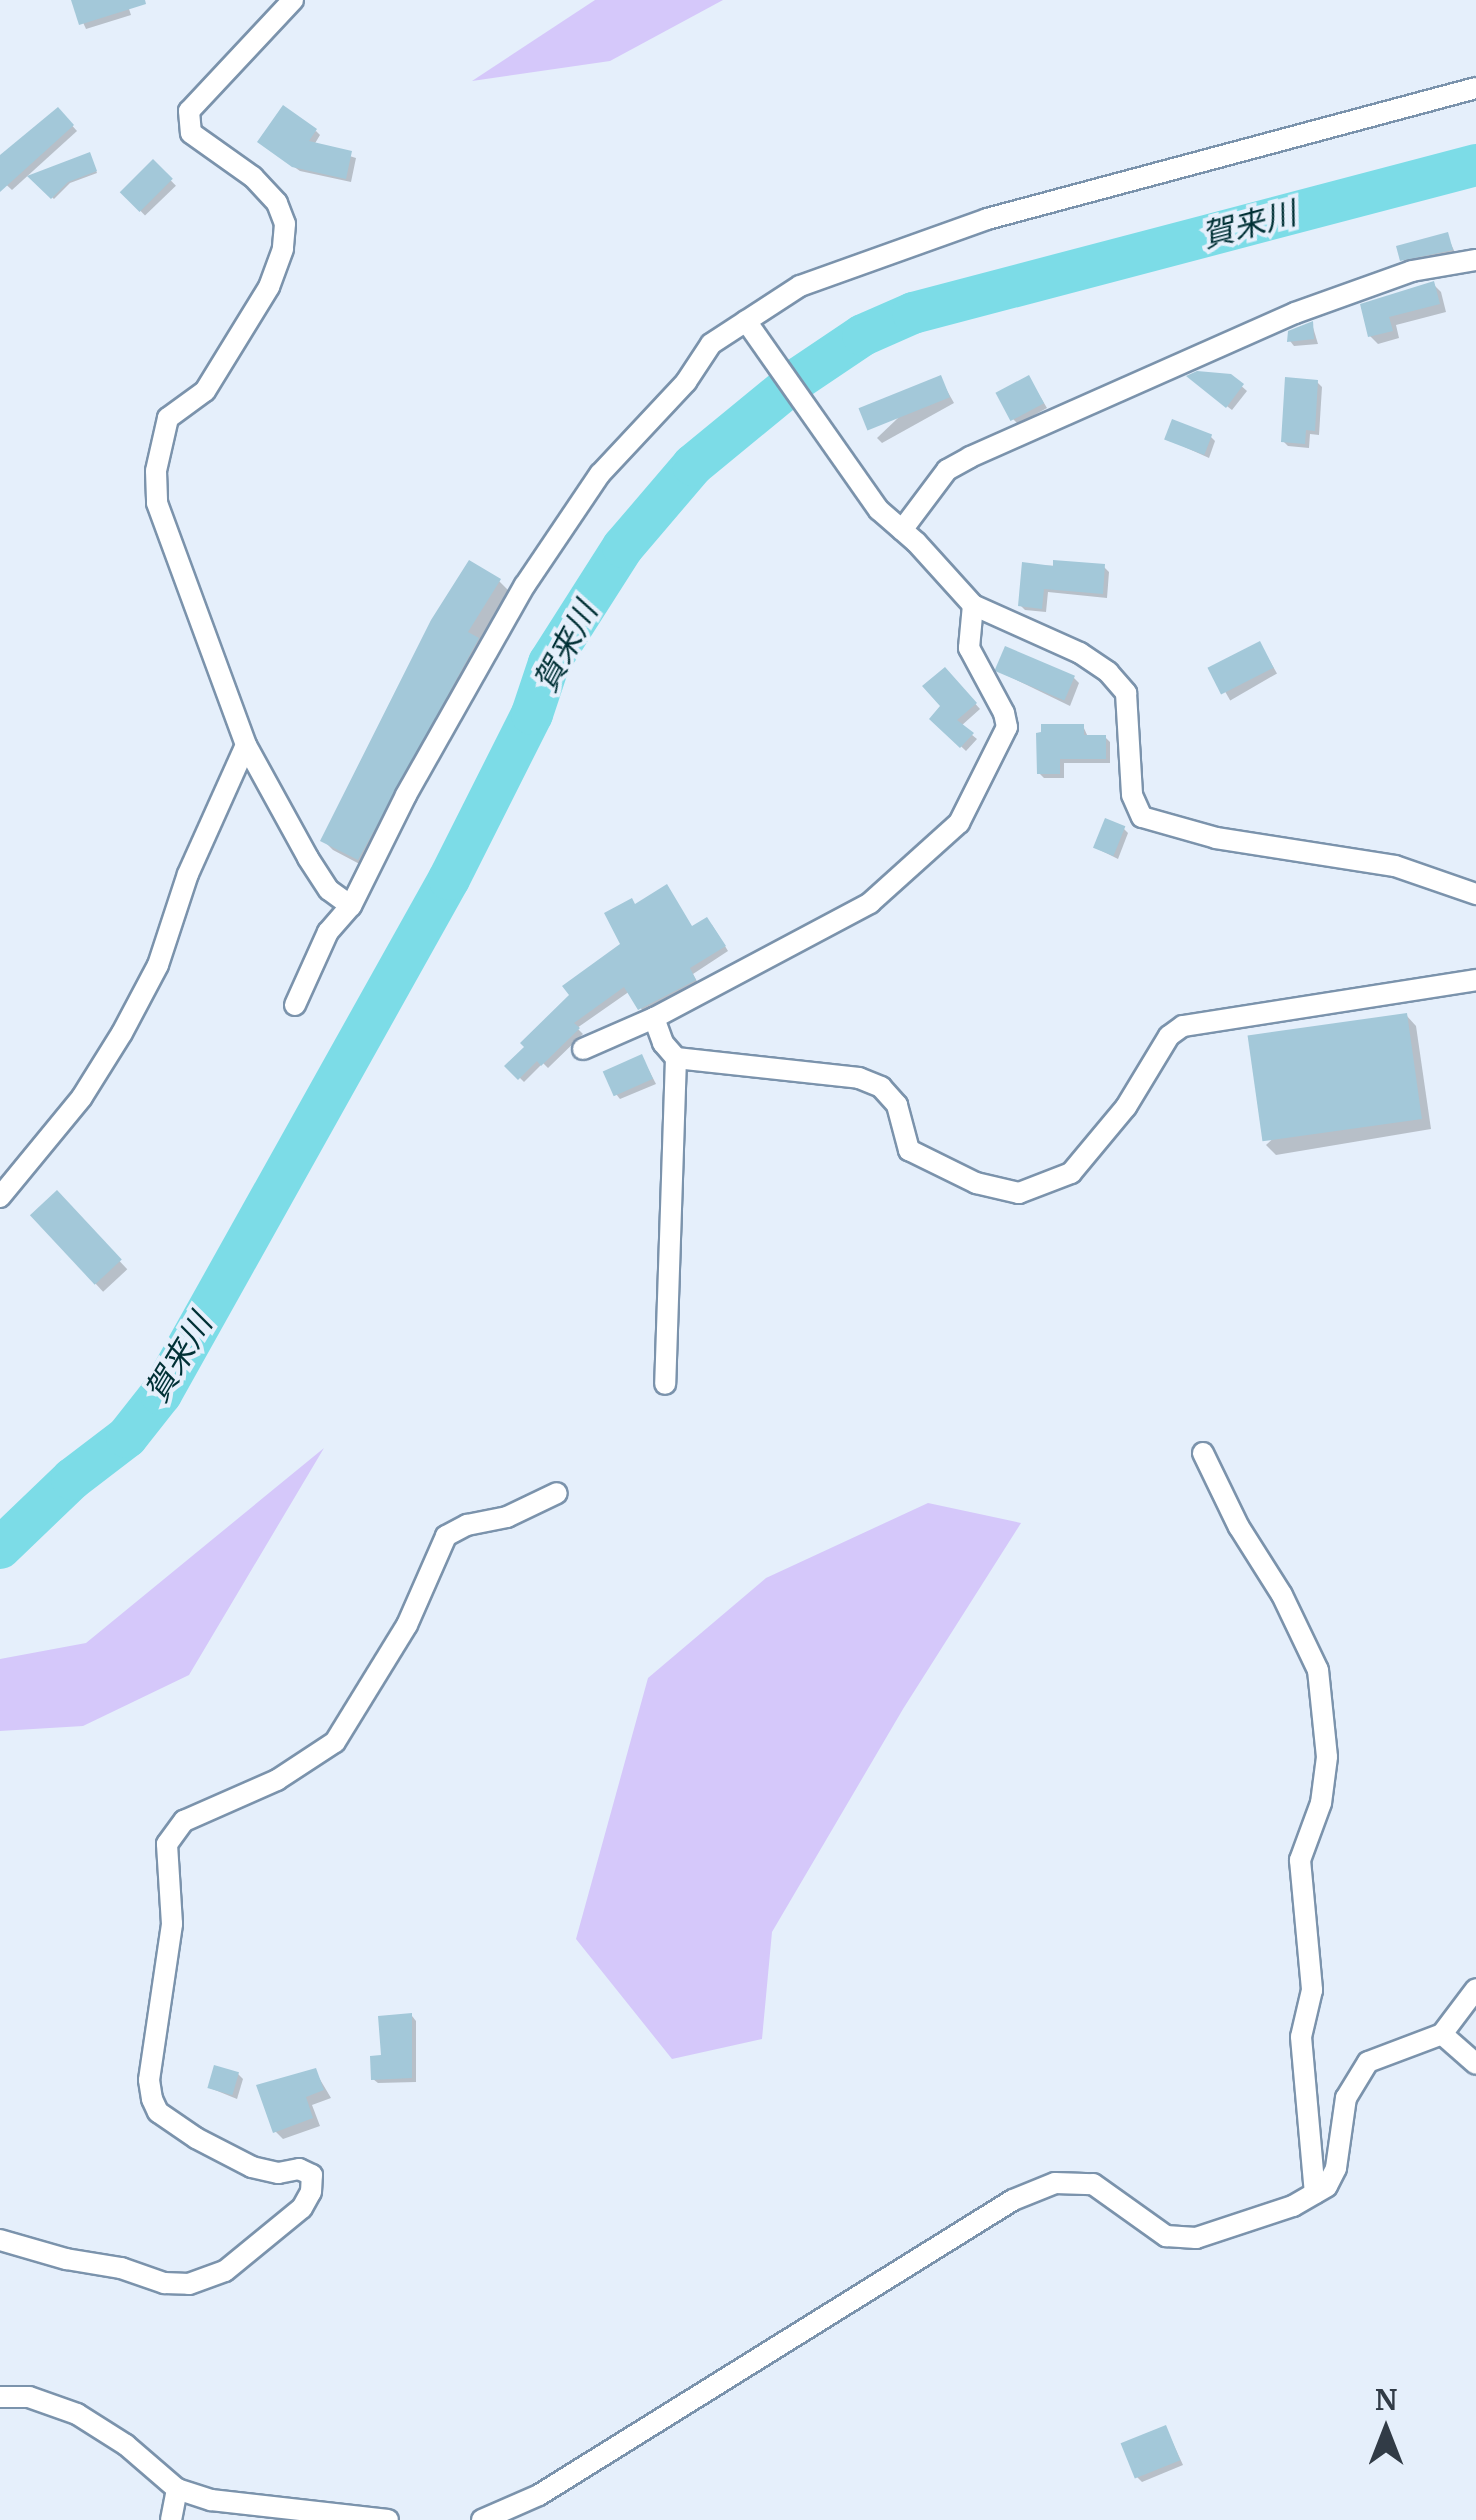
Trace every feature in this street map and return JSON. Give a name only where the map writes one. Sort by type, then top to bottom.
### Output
[{"type":"street","points":[[293,0],[189,111],[191,133],[253,177],[278,202],[286,224],[283,249],[269,287],[206,391],[168,418],[156,472],[157,503],[246,745],[329,890],[351,906]]},
{"type":"street","points":[[295,1005],[328,932],[351,906],[406,795],[525,585],[600,474],[686,382],[711,344],[800,286],[987,218],[1476,88]]},
{"type":"street","points":[[902,530],[947,470],[970,457],[1295,313],[1412,272],[1476,260]]},
{"type":"street","points":[[746,322],[879,510],[973,605],[1080,653],[1108,672],[1126,693],[1132,796],[1142,817],[1216,838],[1395,866],[1476,894]]},
{"type":"street","points":[[583,1049],[654,1018],[870,902],[959,823],[1007,727],[1004,713],[970,648],[973,605]]},
{"type":"street","points":[[0,1197],[82,1097],[122,1032],[158,965],[188,874],[246,745]]},
{"type":"street","points":[[654,1018],[663,1043],[676,1058],[860,1078],[881,1087],[897,1104],[908,1150],[976,1183],[1019,1193],[1071,1174],[1126,1107],[1169,1036],[1183,1026],[1476,980]]},
{"type":"street","points":[[664,1384],[676,1058]]},
{"type":"street","points":[[1204,1453],[1239,1527],[1282,1594],[1318,1670],[1327,1757],[1321,1804],[1300,1860],[1312,1990],[1301,2037],[1315,2193]]},
{"type":"street","points":[[0,2240],[66,2259],[121,2268],[164,2283],[189,2284],[225,2271],[302,2208],[311,2192],[312,2175],[299,2169],[278,2172],[252,2167],[158,2112],[152,2099],[149,2080],[172,1924],[167,1844],[184,1821],[278,1780],[335,1742],[407,1625],[446,1536],[467,1525],[507,1517],[557,1493]]},
{"type":"street","points":[[482,2520],[538,2495],[1014,2200],[1054,2182],[1093,2184],[1166,2236],[1196,2238],[1294,2206],[1326,2186],[1336,2168],[1346,2098],[1368,2062],[1442,2034],[1476,1989]]},
{"type":"street","points":[[1442,2034],[1476,2064]]},
{"type":"street","points":[[0,2397],[29,2398],[77,2414],[126,2445],[177,2488],[211,2500],[388,2520]]},
{"type":"street","points":[[171,2520],[177,2488]]},
{"type":"shaded area","points":[[595,0],[723,0],[610,61],[472,81]]},
{"type":"shaded area","points":[[324,1448],[189,1675],[83,1726],[0,1731],[0,1659],[86,1643]]},
{"type":"shaded area","points":[[928,1503],[1021,1523],[903,1709],[772,1932],[762,2039],[672,2059],[576,1939],[648,1678],[766,1578]]},
{"type":"building","points":[[71,0],[145,0],[146,4],[79,25]]},
{"type":"building","points":[[283,105],[317,129],[309,141],[352,151],[346,179],[292,167],[257,142]]},
{"type":"building","points":[[58,107],[74,125],[0,192],[0,155]]},
{"type":"building","points":[[90,152],[97,171],[68,182],[51,199],[27,176]]},
{"type":"building","points":[[153,159],[173,179],[140,212],[120,192]]},
{"type":"building","points":[[1448,232],[1453,250],[1400,261],[1396,246]]},
{"type":"building","points":[[1434,281],[1440,304],[1389,317],[1393,331],[1368,337],[1360,304]]},
{"type":"building","points":[[1313,321],[1314,339],[1287,342],[1288,331]]},
{"type":"building","points":[[1197,371],[1231,374],[1244,384],[1226,408],[1186,376]]},
{"type":"building","points":[[941,375],[950,397],[867,431],[858,408]]},
{"type":"building","points":[[1029,375],[1044,403],[1010,421],[995,393]]},
{"type":"building","points":[[1285,377],[1318,380],[1315,431],[1306,430],[1305,444],[1281,442]]},
{"type":"building","points":[[1172,419],[1212,434],[1204,455],[1164,440]]},
{"type":"building","points":[[469,560],[501,579],[468,632],[479,638],[358,860],[320,841],[431,620]]},
{"type":"building","points":[[1053,560],[1105,564],[1103,594],[1044,589],[1042,609],[1018,606],[1022,562],[1053,566]]},
{"type":"building","points":[[1260,641],[1274,668],[1221,695],[1207,668]]},
{"type":"building","points":[[1005,646],[1075,676],[1064,701],[994,671]]},
{"type":"building","points":[[945,667],[977,703],[957,720],[974,733],[960,748],[929,719],[940,706],[922,686]]},
{"type":"building","points":[[1041,724],[1084,724],[1084,735],[1106,735],[1106,759],[1060,759],[1060,774],[1037,774],[1036,733],[1041,732]]},
{"type":"building","points":[[1105,818],[1125,826],[1113,856],[1093,848]]},
{"type":"building","points":[[667,884],[692,926],[707,917],[726,946],[690,968],[696,980],[638,1010],[624,987],[574,1023],[580,1028],[541,1066],[537,1061],[518,1080],[504,1066],[524,1047],[520,1043],[569,995],[562,986],[620,944],[604,913],[632,898],[635,904]]},
{"type":"building","points":[[1407,1013],[1422,1119],[1262,1141],[1248,1035]]},
{"type":"building","points":[[642,1054],[653,1079],[614,1096],[603,1071]]},
{"type":"building","points":[[57,1190],[122,1259],[95,1285],[30,1215]]},
{"type":"building","points":[[412,2013],[412,2078],[371,2080],[370,2056],[381,2055],[378,2016]]},
{"type":"building","points":[[214,2065],[239,2072],[232,2095],[207,2088]]},
{"type":"building","points":[[316,2068],[324,2090],[306,2097],[313,2118],[273,2133],[256,2085]]},
{"type":"building","points":[[1166,2425],[1180,2460],[1135,2479],[1121,2443]]},
{"type":"waterway","name":"賀来川","points":[[0,1548],[72,1479],[127,1437],[161,1394],[449,879],[532,714],[549,663],[623,547],[693,465],[799,378],[863,335],[913,313],[1476,165]]}]
